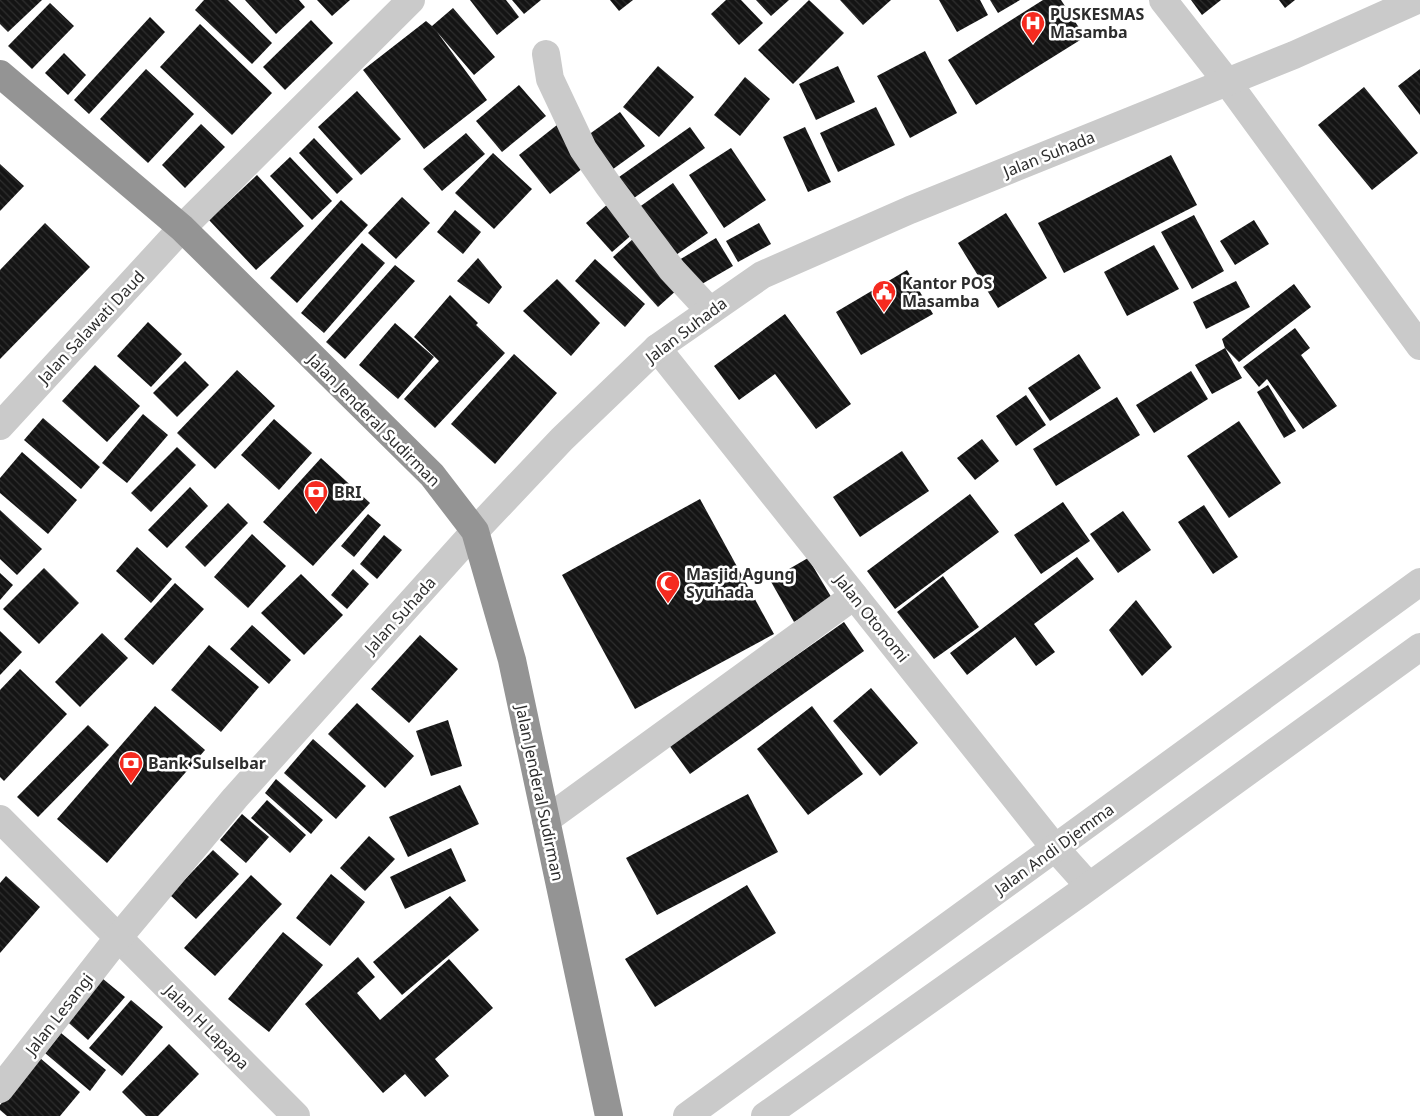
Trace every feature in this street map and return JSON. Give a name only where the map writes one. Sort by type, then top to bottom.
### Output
[{"type":"highway","name":"Jalan Jenderal Sudirman","points":[[0,74],[182,228],[432,475],[475,531],[512,660],[609,1116]]},
{"type":"street","name":"Jalan Salawati Daud","points":[[0,426],[182,228],[411,0]]},
{"type":"street","points":[[1163,0],[1228,82],[1420,346]]},
{"type":"street","name":"Jalan Suhada","points":[[118,938],[235,798],[475,531],[562,439],[657,348],[770,271],[910,210],[1294,55],[1417,0]]},
{"type":"street","points":[[546,54],[550,79],[583,148],[608,186],[672,270],[710,311]]},
{"type":"street","name":"Jalan Otonomi","points":[[657,348],[1055,848],[1089,886]]},
{"type":"street","name":"Jalan Andi Djemma","points":[[687,1116],[1420,582]]},
{"type":"street","points":[[546,820],[854,596]]},
{"type":"street","points":[[765,1116],[1089,886],[1420,647]]},
{"type":"street","points":[[0,819],[118,938]]},
{"type":"street","name":"Jalan Lesangi","points":[[0,1089],[118,938]]},
{"type":"street","name":"Jalan H Lapapa","points":[[118,938],[296,1116]]},
{"type":"building","points":[[0,0],[42,0],[8,32],[0,24]]},
{"type":"building","points":[[204,0],[228,0],[272,43],[252,64],[195,10]]},
{"type":"building","points":[[245,0],[299,0],[305,7],[276,34]]},
{"type":"building","points":[[317,0],[350,0],[332,16]]},
{"type":"building","points":[[470,0],[506,0],[519,17],[497,35]]},
{"type":"building","points":[[512,0],[541,0],[524,14]]},
{"type":"building","points":[[610,0],[633,0],[619,11]]},
{"type":"building","points":[[726,0],[741,0],[763,23],[739,45],[711,14]]},
{"type":"building","points":[[756,0],[789,0],[771,16]]},
{"type":"building","points":[[809,0],[844,33],[793,84],[758,50]]},
{"type":"building","points":[[840,0],[891,0],[863,25]]},
{"type":"building","points":[[939,0],[980,0],[988,15],[957,32]]},
{"type":"building","points":[[990,0],[1020,0],[998,13]]},
{"type":"building","points":[[1043,0],[1061,0],[1085,37],[976,105],[948,60]]},
{"type":"building","points":[[1191,0],[1221,0],[1202,15]]},
{"type":"building","points":[[1279,0],[1295,0],[1285,8]]},
{"type":"building","points":[[50,3],[74,26],[32,69],[8,46]]},
{"type":"building","points":[[453,8],[495,57],[474,75],[437,32],[487,100],[424,149],[363,70],[426,21],[432,26]]},
{"type":"building","points":[[150,17],[165,32],[89,114],[74,100]]},
{"type":"building","points":[[311,20],[333,43],[285,90],[263,67]]},
{"type":"building","points":[[200,24],[272,93],[232,135],[160,67]]},
{"type":"building","points":[[925,51],[957,113],[910,138],[877,76]]},
{"type":"building","points":[[64,53],[86,75],[68,95],[45,73]]},
{"type":"building","points":[[658,66],[694,97],[659,137],[623,107]]},
{"type":"building","points":[[838,66],[855,102],[816,120],[799,84]]},
{"type":"building","points":[[146,69],[194,114],[148,163],[100,119]]},
{"type":"building","points":[[1420,69],[1420,115],[1398,86]]},
{"type":"building","points":[[745,77],[770,99],[740,136],[714,115]]},
{"type":"building","points":[[519,85],[546,116],[502,152],[476,121]]},
{"type":"building","points":[[1364,87],[1418,153],[1372,190],[1318,125]]},
{"type":"building","points":[[357,91],[401,139],[361,175],[318,127]]},
{"type":"building","points":[[876,107],[895,145],[838,172],[820,133]]},
{"type":"building","points":[[620,112],[645,146],[609,172],[584,138]]},
{"type":"building","points":[[201,124],[225,147],[185,188],[162,165]]},
{"type":"building","points":[[557,125],[588,164],[550,194],[519,155]]},
{"type":"building","points":[[690,127],[705,148],[634,198],[619,177]]},
{"type":"building","points":[[805,127],[831,182],[808,192],[783,137]]},
{"type":"building","points":[[466,133],[485,154],[442,191],[423,169]]},
{"type":"building","points":[[314,138],[353,179],[337,194],[299,153]]},
{"type":"building","points":[[731,148],[766,200],[724,228],[689,175]]},
{"type":"building","points":[[493,153],[532,189],[494,229],[455,193]]},
{"type":"building","points":[[1171,155],[1197,205],[1064,273],[1038,223]]},
{"type":"building","points":[[290,157],[332,201],[312,220],[270,176]]},
{"type":"building","points":[[0,164],[24,186],[0,211]]},
{"type":"building","points":[[257,175],[304,226],[256,270],[209,220]]},
{"type":"building","points":[[673,183],[708,233],[673,257],[638,208]]},
{"type":"building","points":[[402,197],[430,223],[396,259],[368,233]]},
{"type":"building","points":[[341,200],[368,225],[297,303],[270,278]]},
{"type":"building","points":[[609,203],[635,232],[612,252],[586,223]]},
{"type":"building","points":[[455,210],[481,232],[463,254],[437,232]]},
{"type":"building","points":[[1006,213],[1047,278],[998,308],[958,243]]},
{"type":"building","points":[[1194,215],[1224,271],[1192,289],[1161,232]]},
{"type":"building","points":[[1254,220],[1269,244],[1235,265],[1220,241]]},
{"type":"building","points":[[45,223],[90,267],[0,359],[0,270]]},
{"type":"building","points":[[759,223],[771,244],[738,262],[726,241]]},
{"type":"building","points":[[634,238],[679,288],[658,307],[613,257]]},
{"type":"building","points":[[716,238],[733,266],[695,288],[679,260]]},
{"type":"building","points":[[362,243],[385,263],[324,333],[301,313]]},
{"type":"building","points":[[1154,245],[1179,289],[1127,316],[1104,272]]},
{"type":"building","points":[[478,258],[502,287],[489,304],[457,281]]},
{"type":"building","points":[[595,259],[645,304],[625,327],[575,281]]},
{"type":"building","points":[[395,265],[415,281],[345,359],[326,342]]},
{"type":"building","name":"Kantor POS Masamba","points":[[907,270],[933,314],[861,355],[836,312]]},
{"type":"building","points":[[557,279],[600,323],[571,356],[523,311]]},
{"type":"building","points":[[1236,281],[1250,307],[1206,329],[1193,302]]},
{"type":"building","points":[[1294,284],[1311,307],[1239,362],[1225,348],[1222,339]]},
{"type":"building","points":[[450,295],[478,323],[476,325],[505,353],[435,428],[404,399],[439,361],[414,337]]},
{"type":"building","points":[[785,314],[851,404],[816,429],[775,374],[739,400],[714,366]]},
{"type":"building","points":[[148,322],[182,354],[151,387],[117,356]]},
{"type":"building","points":[[395,323],[434,357],[398,399],[359,365]]},
{"type":"building","points":[[1295,328],[1310,348],[1301,355],[1337,406],[1303,429],[1267,379],[1259,387],[1243,367]]},
{"type":"building","points":[[1225,348],[1242,378],[1212,394],[1195,365]]},
{"type":"building","points":[[514,354],[557,393],[495,464],[451,424]]},
{"type":"building","points":[[1079,354],[1101,388],[1050,421],[1028,388]]},
{"type":"building","points":[[185,361],[209,385],[177,417],[153,393]]},
{"type":"building","points":[[95,365],[140,406],[107,442],[62,401]]},
{"type":"building","points":[[237,370],[275,406],[215,469],[177,433]]},
{"type":"building","points":[[1191,371],[1208,399],[1154,433],[1136,405]]},
{"type":"building","points":[[1268,385],[1296,431],[1284,438],[1257,392]]},
{"type":"building","points":[[1026,395],[1046,425],[1016,446],[996,416]]},
{"type":"building","points":[[1117,397],[1140,435],[1056,486],[1033,449]]},
{"type":"building","points":[[143,414],[168,435],[127,483],[102,463]]},
{"type":"building","points":[[43,418],[100,467],[81,489],[24,440]]},
{"type":"building","points":[[274,419],[312,453],[279,490],[241,455]]},
{"type":"building","points":[[1239,421],[1281,483],[1229,518],[1187,456]]},
{"type":"building","points":[[982,439],[999,461],[975,480],[957,458]]},
{"type":"building","points":[[177,447],[196,465],[151,512],[131,493]]},
{"type":"building","points":[[902,451],[929,491],[860,537],[833,497]]},
{"type":"building","points":[[22,452],[77,500],[48,534],[0,493],[0,478]]},
{"type":"building","name":"BRI","points":[[321,458],[370,503],[313,566],[263,522]]},
{"type":"building","points":[[190,487],[208,506],[167,548],[148,530]]},
{"type":"building","points":[[970,494],[999,532],[895,609],[867,571]]},
{"type":"building","name":"Masjid Agung Syuhada","points":[[700,499],[774,634],[635,709],[562,575]]},
{"type":"building","points":[[1063,502],[1090,541],[1041,574],[1014,535]]},
{"type":"building","points":[[228,503],[248,523],[205,567],[185,547]]},
{"type":"building","points":[[1204,505],[1238,557],[1213,574],[1178,522]]},
{"type":"building","points":[[0,510],[42,549],[17,575],[0,559]]},
{"type":"building","points":[[1123,511],[1151,550],[1118,573],[1090,534]]},
{"type":"building","points":[[368,514],[381,525],[354,557],[341,546]]},
{"type":"building","points":[[252,534],[286,566],[248,608],[214,577]]},
{"type":"building","points":[[384,535],[402,550],[377,579],[360,564]]},
{"type":"building","points":[[137,547],[172,579],[151,603],[116,571]]},
{"type":"building","points":[[1077,557],[1094,579],[1034,624],[1055,652],[1036,666],[1015,637],[967,675],[950,653]]},
{"type":"building","points":[[808,558],[833,600],[794,622],[770,580]]},
{"type":"building","points":[[44,568],[79,603],[39,644],[3,609]]},
{"type":"building","points":[[353,569],[369,584],[347,609],[331,595]]},
{"type":"building","points":[[0,573],[13,585],[0,600]]},
{"type":"building","points":[[301,574],[343,615],[304,655],[261,613]]},
{"type":"building","points":[[943,576],[979,627],[934,659],[897,612]]},
{"type":"building","points":[[175,583],[204,609],[153,665],[124,639]]},
{"type":"building","points":[[1136,600],[1172,647],[1142,676],[1109,630]]},
{"type":"building","points":[[844,622],[864,651],[690,774],[669,745]]},
{"type":"building","points":[[252,625],[291,660],[269,684],[230,649]]},
{"type":"building","points":[[0,631],[22,652],[0,675]]},
{"type":"building","points":[[102,633],[128,658],[80,707],[55,682]]},
{"type":"building","points":[[420,635],[458,669],[409,723],[371,689]]},
{"type":"building","points":[[209,645],[259,687],[221,732],[171,690]]},
{"type":"building","points":[[20,669],[67,714],[4,781],[0,777],[0,690]]},
{"type":"building","points":[[871,688],[918,743],[880,776],[833,721]]},
{"type":"building","points":[[357,703],[414,756],[385,788],[328,734]]},
{"type":"building","name":"Bank Sulselbar","points":[[155,706],[205,750],[107,863],[57,819]]},
{"type":"building","points":[[812,706],[863,774],[808,815],[757,749]]},
{"type":"building","points":[[448,720],[462,766],[431,776],[416,731]]},
{"type":"building","points":[[88,725],[109,745],[38,817],[17,797]]},
{"type":"building","points":[[313,739],[366,786],[336,819],[284,773]]},
{"type":"building","points":[[276,779],[323,820],[311,834],[265,793]]},
{"type":"building","points":[[460,785],[479,824],[408,857],[389,817]]},
{"type":"building","points":[[748,794],[778,852],[657,915],[626,858]]},
{"type":"building","points":[[267,800],[306,835],[290,853],[251,818]]},
{"type":"building","points":[[242,814],[269,837],[246,863],[220,840]]},
{"type":"building","points":[[369,836],[395,859],[365,891],[340,868]]},
{"type":"building","points":[[451,848],[466,881],[405,909],[390,877]]},
{"type":"building","points":[[213,850],[239,874],[196,919],[170,895]]},
{"type":"building","points":[[331,874],[365,902],[330,946],[296,918]]},
{"type":"building","points":[[251,875],[282,904],[215,976],[184,948]]},
{"type":"building","points":[[6,876],[40,907],[0,953],[0,883]]},
{"type":"building","points":[[747,885],[776,933],[655,1007],[625,959]]},
{"type":"building","points":[[450,896],[479,930],[402,995],[373,962]]},
{"type":"building","points":[[283,932],[323,965],[269,1032],[228,999]]},
{"type":"building","points":[[358,957],[375,977],[357,993],[380,1020],[449,959],[493,1008],[435,1059],[449,1076],[425,1097],[405,1074],[383,1093],[305,1004]]},
{"type":"building","points":[[97,974],[125,997],[88,1040],[61,1016]]},
{"type":"building","points":[[131,1000],[163,1027],[122,1076],[89,1048]]},
{"type":"building","points":[[61,1033],[106,1070],[90,1091],[45,1053]]},
{"type":"building","points":[[169,1044],[199,1074],[158,1116],[146,1116],[122,1092]]},
{"type":"building","points":[[40,1058],[80,1092],[60,1116],[7,1116],[0,1110],[0,1105]]},
{"type":"place","name":"PUSKESMAS Masamba","points":[[1033,44]]},
{"type":"place","name":"Kantor POS Masamba","points":[[884,313]]},
{"type":"place","name":"BRI","points":[[316,513]]},
{"type":"place","name":"Masjid Agung Syuhada","points":[[668,604]]},
{"type":"place","name":"Bank Sulselbar","points":[[131,784]]}]
